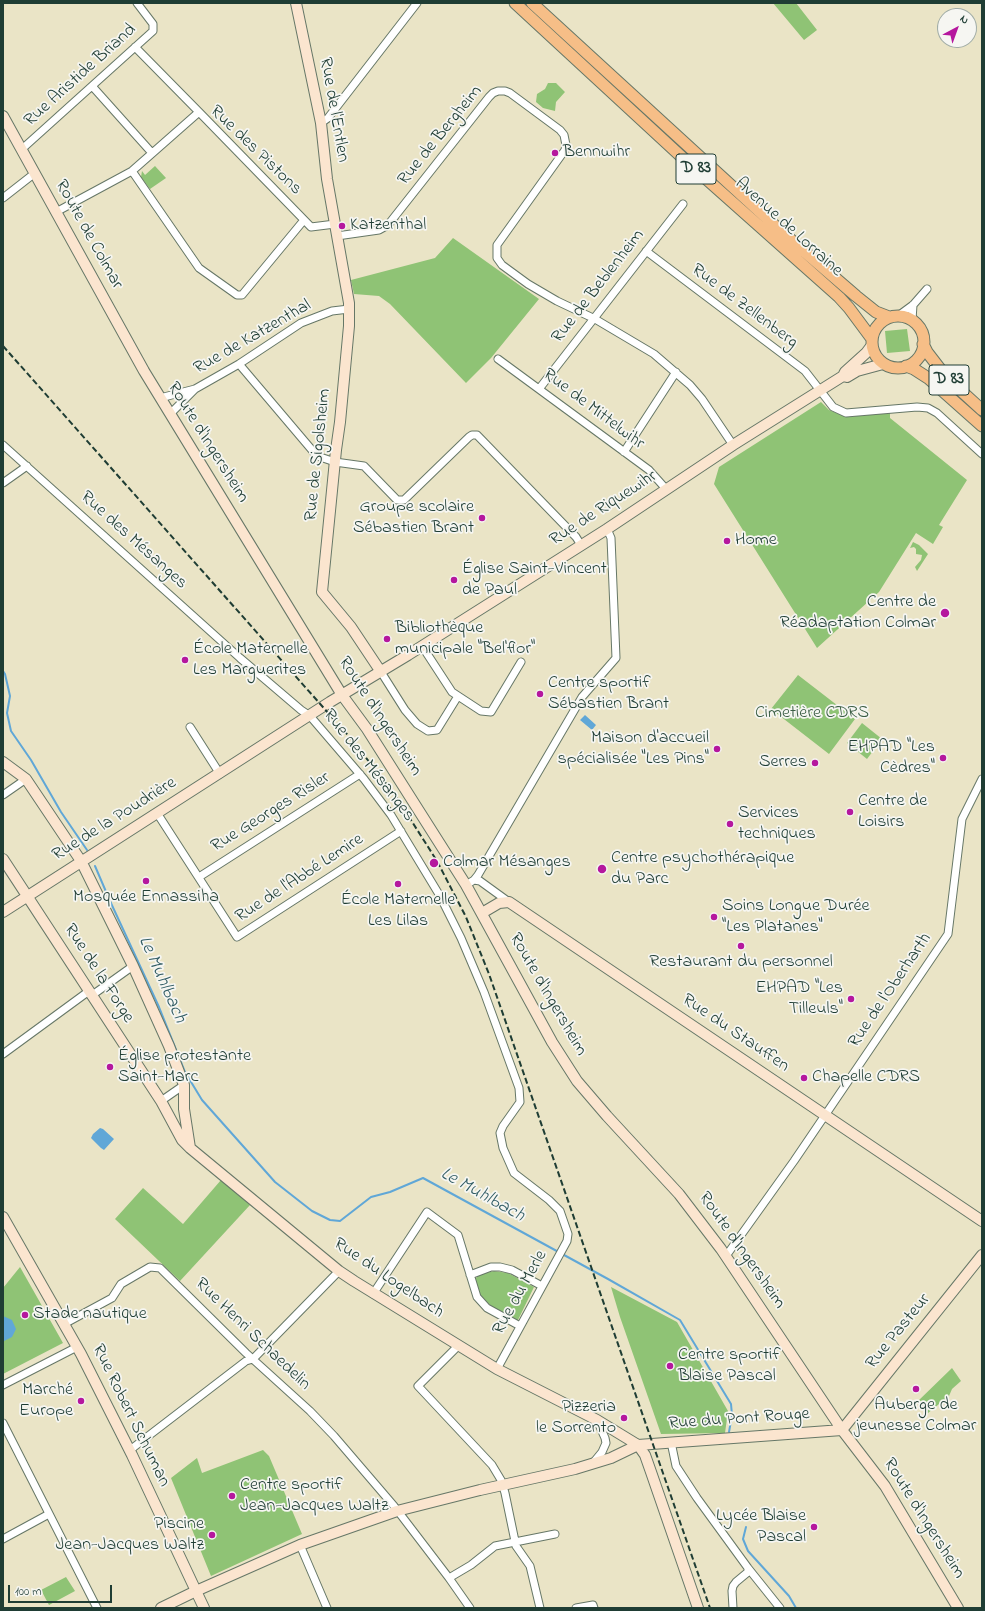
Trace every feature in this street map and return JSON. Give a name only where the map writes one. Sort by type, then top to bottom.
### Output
[{"type":"main road","name":"Avenue de Lorraine","points":[[515,3],[685,160],[840,297],[872,342],[874,352],[883,364]]},
{"type":"main road","name":"Avenue de Lorraine","points":[[532,3],[783,233],[856,296],[876,312],[893,317],[905,317],[912,320]]},
{"type":"main road","points":[[872,342],[876,328],[884,320],[893,317]]},
{"type":"main road","points":[[883,364],[898,368],[906,366],[918,358],[923,344],[921,331],[912,320]]},
{"type":"main road","name":"D 83","points":[[923,344],[927,352],[947,378],[982,410]]},
{"type":"main road","name":"D 83","points":[[906,366],[928,378],[982,426]]},
{"type":"street","name":"Rue Aristide Briand","points":[[22,149],[153,31],[153,24],[137,3]]},
{"type":"street","name":"Rue de l'Entlen","points":[[296,3],[321,123],[327,179],[335,224]]},
{"type":"street","points":[[321,123],[328,118],[417,3]]},
{"type":"street","points":[[135,47],[199,112]]},
{"type":"street","points":[[92,86],[152,153]]},
{"type":"street","name":"Rue de Bergheim","points":[[337,236],[379,230],[388,225],[489,97],[498,91],[505,91],[560,130],[564,135],[566,145],[497,245],[497,258],[502,264],[528,284],[557,301],[595,319]]},
{"type":"street","name":"Rue des Pistons","points":[[56,212],[132,171],[199,112],[311,227],[335,224]]},
{"type":"street","name":"Route de Colmar","points":[[3,116],[144,371]]},
{"type":"street","points":[[132,171],[199,268],[237,294],[242,295],[304,220]]},
{"type":"street","points":[[3,198],[35,173]]},
{"type":"street","name":"Rue de Beblenheim","points":[[539,389],[683,204]]},
{"type":"street","name":"Rue de Sigolsheim","points":[[335,224],[347,286],[349,309],[340,422],[334,462],[322,592],[351,627],[381,672]]},
{"type":"street","name":"Rue de Zellenberg","points":[[646,251],[805,371],[820,391]]},
{"type":"street","points":[[893,317],[913,305],[927,289]]},
{"type":"street","points":[[912,320],[913,305]]},
{"type":"street","name":"Rue de Katzenthal","points":[[160,398],[194,388],[239,364],[301,323],[332,310],[349,309]]},
{"type":"street","points":[[595,319],[654,354],[676,372],[702,399],[733,445]]},
{"type":"street","name":"Rue de Riquewihr","points":[[342,695],[381,672],[607,529],[733,445],[843,376],[845,372],[866,353],[872,342]]},
{"type":"street","name":"Rue de Mittelwihr","points":[[498,359],[649,470],[666,489]]},
{"type":"street","points":[[239,364],[317,456],[334,462],[364,466],[396,500],[404,500],[469,437],[472,435],[477,435],[576,537],[581,545]]},
{"type":"street","name":"Rue de Riquewihr","points":[[843,376],[847,377],[857,371],[883,364]]},
{"type":"street","name":"Route d'Ingersheim","points":[[144,371],[342,695],[367,729],[470,882],[482,913],[552,1042],[577,1081],[607,1116],[680,1194],[726,1256],[842,1430],[885,1486],[958,1608]]},
{"type":"street","points":[[624,452],[676,372]]},
{"type":"street","name":"Rue de Katzenthal","points":[[170,414],[194,388]]},
{"type":"street","points":[[820,391],[833,407],[846,413],[917,406],[928,408],[938,413],[982,454]]},
{"type":"street","name":"Rue des Mésanges","points":[[4,445],[240,658],[310,716],[360,774],[401,832],[440,896],[461,938],[484,992],[519,1088],[520,1102],[503,1126],[500,1133],[500,1139],[510,1166],[514,1173],[558,1207],[568,1231]]},
{"type":"street","points":[[3,483],[27,466]]},
{"type":"street","points":[[470,882],[543,765],[582,697],[616,658],[611,538],[607,529]]},
{"type":"street","points":[[422,646],[452,692],[481,711],[491,712],[521,662]]},
{"type":"street","points":[[381,672],[405,710],[417,724],[428,731],[437,730],[458,696]]},
{"type":"street","name":"Rue de la Poudrière","points":[[3,912],[342,695]]},
{"type":"street","points":[[190,727],[220,774]]},
{"type":"street","points":[[3,762],[26,779],[81,861],[134,966],[169,1046],[184,1085],[184,1109],[190,1148]]},
{"type":"street","name":"Rue Georges Risler","points":[[199,877],[360,774]]},
{"type":"street","points":[[3,795],[26,779]]},
{"type":"street","name":"Rue de l'Oberharth","points":[[726,1256],[794,1161],[948,934],[962,819],[982,779]]},
{"type":"street","name":"Rue de l'Abbé Lemire","points":[[157,813],[237,937],[401,832]]},
{"type":"street","name":"Rue de la Forge","points":[[3,859],[161,1101],[182,1140],[190,1148]]},
{"type":"street","name":"Rue du Stauffen","points":[[470,882],[480,882],[704,1035],[825,1114],[982,1221]]},
{"type":"street","points":[[482,913],[499,903],[509,902]]},
{"type":"street","points":[[3,1054],[90,994],[134,966]]},
{"type":"street","points":[[161,1101],[184,1085]]},
{"type":"street","name":"Rue du Logelbach","points":[[190,1148],[339,1271],[373,1294],[498,1369],[597,1420],[638,1445]]},
{"type":"street","points":[[373,1294],[427,1212],[458,1235],[477,1297],[487,1308],[520,1326]]},
{"type":"street","name":"Rue Robert Schuman","points":[[3,1217],[76,1346],[130,1450],[204,1608]]},
{"type":"street","name":"Rue du Merle","points":[[498,1369],[567,1241],[568,1231]]},
{"type":"street","name":"Rue Pasteur","points":[[842,1430],[982,1256]]},
{"type":"street","name":"Rue Henri Schaedelin","points":[[64,1324],[112,1298],[121,1284],[150,1267],[160,1268],[253,1359],[310,1411],[334,1436],[397,1511],[449,1578],[470,1608]]},
{"type":"street","points":[[470,1275],[491,1268],[500,1267],[512,1270],[542,1286]]},
{"type":"street","points":[[130,1450],[246,1361],[253,1359],[339,1271]]},
{"type":"street","points":[[459,1345],[418,1386],[492,1465],[503,1485],[516,1546],[530,1566],[540,1608]]},
{"type":"street","points":[[3,1385],[76,1346]]},
{"type":"street","points":[[593,1464],[602,1452],[606,1443],[606,1438],[597,1420]]},
{"type":"street","points":[[3,1423],[97,1608]]},
{"type":"street","name":"Rue du Pont Rouge","points":[[638,1445],[842,1430]]},
{"type":"street","points":[[672,1442],[676,1466],[697,1498],[748,1568],[780,1608]]},
{"type":"street","points":[[161,1608],[300,1545],[397,1511],[575,1469],[611,1458],[638,1445],[645,1456],[651,1472],[698,1608]]},
{"type":"street","points":[[3,1538],[49,1514]]},
{"type":"street","points":[[449,1578],[471,1565],[495,1546],[555,1534]]},
{"type":"street","points":[[300,1545],[327,1608]]},
{"type":"street","points":[[733,1608],[733,1586],[748,1572],[748,1568]]},
{"type":"street","points":[[574,1608],[593,1605],[594,1608]]},
{"type":"green space","points":[[521,3],[526,3],[785,238],[782,242]]},
{"type":"green space","points":[[773,3],[796,3],[817,30],[804,40]]},
{"type":"green space","points":[[548,83],[556,83],[565,92],[556,102],[555,111],[543,108],[536,102],[537,94],[545,89]]},
{"type":"green space","points":[[155,166],[166,178],[150,189],[141,177],[142,171],[145,175]]},
{"type":"green space","points":[[453,238],[539,299],[491,358],[466,383],[390,304],[379,296],[354,294],[351,280],[435,258]]},
{"type":"green space","points":[[907,329],[910,351],[887,353],[885,331]]},
{"type":"green space","points":[[821,402],[829,410],[846,417],[890,413],[890,418],[967,480],[939,525],[943,527],[933,544],[916,533],[879,592],[817,648],[714,484],[719,467]]},
{"type":"green space","points":[[913,542],[919,545],[928,554],[917,571],[915,567],[921,560],[922,555],[916,554],[916,549],[914,547],[910,548]]},
{"type":"green space","name":"Cimetière CDRS","points":[[798,675],[855,719],[829,754],[771,709]]},
{"type":"green space","name":"Cimetière CDRS","points":[[862,723],[882,739],[867,759],[847,743]]},
{"type":"green space","points":[[221,1180],[250,1205],[180,1281],[115,1219],[143,1188],[183,1224]]},
{"type":"green space","name":"Stade nautique","points":[[20,1267],[63,1343],[3,1374],[3,1288]]},
{"type":"green space","points":[[494,1271],[508,1273],[534,1287],[518,1320],[514,1320],[491,1306],[480,1295],[475,1279],[482,1274]]},
{"type":"green space","name":"Centre sportif Blaise Pascal","points":[[611,1287],[677,1322],[728,1411],[725,1433],[661,1434]]},
{"type":"green space","points":[[952,1368],[961,1381],[952,1389],[949,1396],[928,1413],[922,1409],[917,1402]]},
{"type":"green space","name":"Centre sportif Jean-Jacques Waltz","points":[[263,1450],[269,1456],[302,1534],[211,1576],[171,1478],[197,1458],[202,1473]]},
{"type":"green space","points":[[66,1577],[75,1591],[49,1605],[41,1590]]},
{"type":"water","points":[[585,715],[596,725],[592,730],[580,720]]},
{"type":"water","points":[[100,1128],[114,1139],[104,1150],[91,1138]]},
{"type":"water","points":[[3,1316],[12,1320],[16,1329],[12,1337],[4,1341]]},
{"type":"waterway","name":"Le Muhlbach","points":[[3,671],[10,696],[7,713],[11,731],[31,760],[61,812],[87,850]]},
{"type":"waterway","name":"Le Muhlbach","points":[[95,866],[159,1007],[185,1072],[202,1100],[275,1182],[312,1211],[330,1220],[340,1221],[371,1197],[390,1192],[423,1178],[608,1279],[680,1320],[731,1404],[732,1415],[729,1432]]},
{"type":"waterway","name":"Le Muhlbach","points":[[746,1527],[743,1539],[748,1551],[789,1596],[796,1608]]},
{"type":"railway","points":[[3,346],[353,741],[395,795],[437,861],[466,917],[489,974],[710,1608]]},
{"type":"place","name":"Bennwihr","points":[[555,153]]},
{"type":"place","name":"Katzenthal","points":[[342,226]]},
{"type":"place","name":"Groupe scolaire Sébastien Brant","points":[[482,518]]},
{"type":"place","name":"Home","points":[[727,541]]},
{"type":"place","name":"Église Saint-Vincent de Paul","points":[[454,580]]},
{"type":"place","name":"Centre de Réadaptation Colmar","points":[[945,613]]},
{"type":"place","name":"Bibliothèque municipale \"Bel'flor\"","points":[[387,639]]},
{"type":"place","name":"École Maternelle Les Marguerites","points":[[185,660]]},
{"type":"place","name":"Centre sportif Sébastien Brant","points":[[540,694]]},
{"type":"place","name":"Maison d'accueil spécialisée \"Les Pins\"","points":[[717,749]]},
{"type":"place","name":"EHPAD \"Les Cèdres\"","points":[[943,758]]},
{"type":"place","name":"Serres","points":[[815,763]]},
{"type":"place","name":"Centre de Loisirs","points":[[850,812]]},
{"type":"place","name":"Services techniques","points":[[730,824]]},
{"type":"place","name":"Colmar Mésanges","points":[[434,863]]},
{"type":"place","name":"Centre psychothérapique du Parc","points":[[602,869]]},
{"type":"place","name":"Mosquée Ennassiha","points":[[146,881]]},
{"type":"place","name":"École Maternelle Les Lilas","points":[[398,884]]},
{"type":"place","name":"Soins Longue Durée \"Les Platanes\"","points":[[714,917]]},
{"type":"place","name":"Restaurant du personnel","points":[[741,946]]},
{"type":"place","name":"EHPAD \"Les Tilleuls\"","points":[[851,999]]},
{"type":"place","name":"Église protestante Saint-Marc","points":[[110,1067]]},
{"type":"place","name":"Chapelle CDRS","points":[[804,1078]]},
{"type":"place","name":"Stade nautique","points":[[25,1315]]},
{"type":"place","name":"Centre sportif Blaise Pascal","points":[[670,1366]]},
{"type":"place","name":"Auberge de jeunesse Colmar","points":[[916,1389]]},
{"type":"place","name":"Marché Europe","points":[[81,1401]]},
{"type":"place","name":"Pizzeria le Sorrento","points":[[624,1418]]},
{"type":"place","name":"Centre sportif Jean-Jacques Waltz","points":[[232,1496]]},
{"type":"place","name":"Lycée Blaise Pascal","points":[[814,1527]]},
{"type":"place","name":"Piscine Jean-Jacques Waltz","points":[[212,1535]]}]
